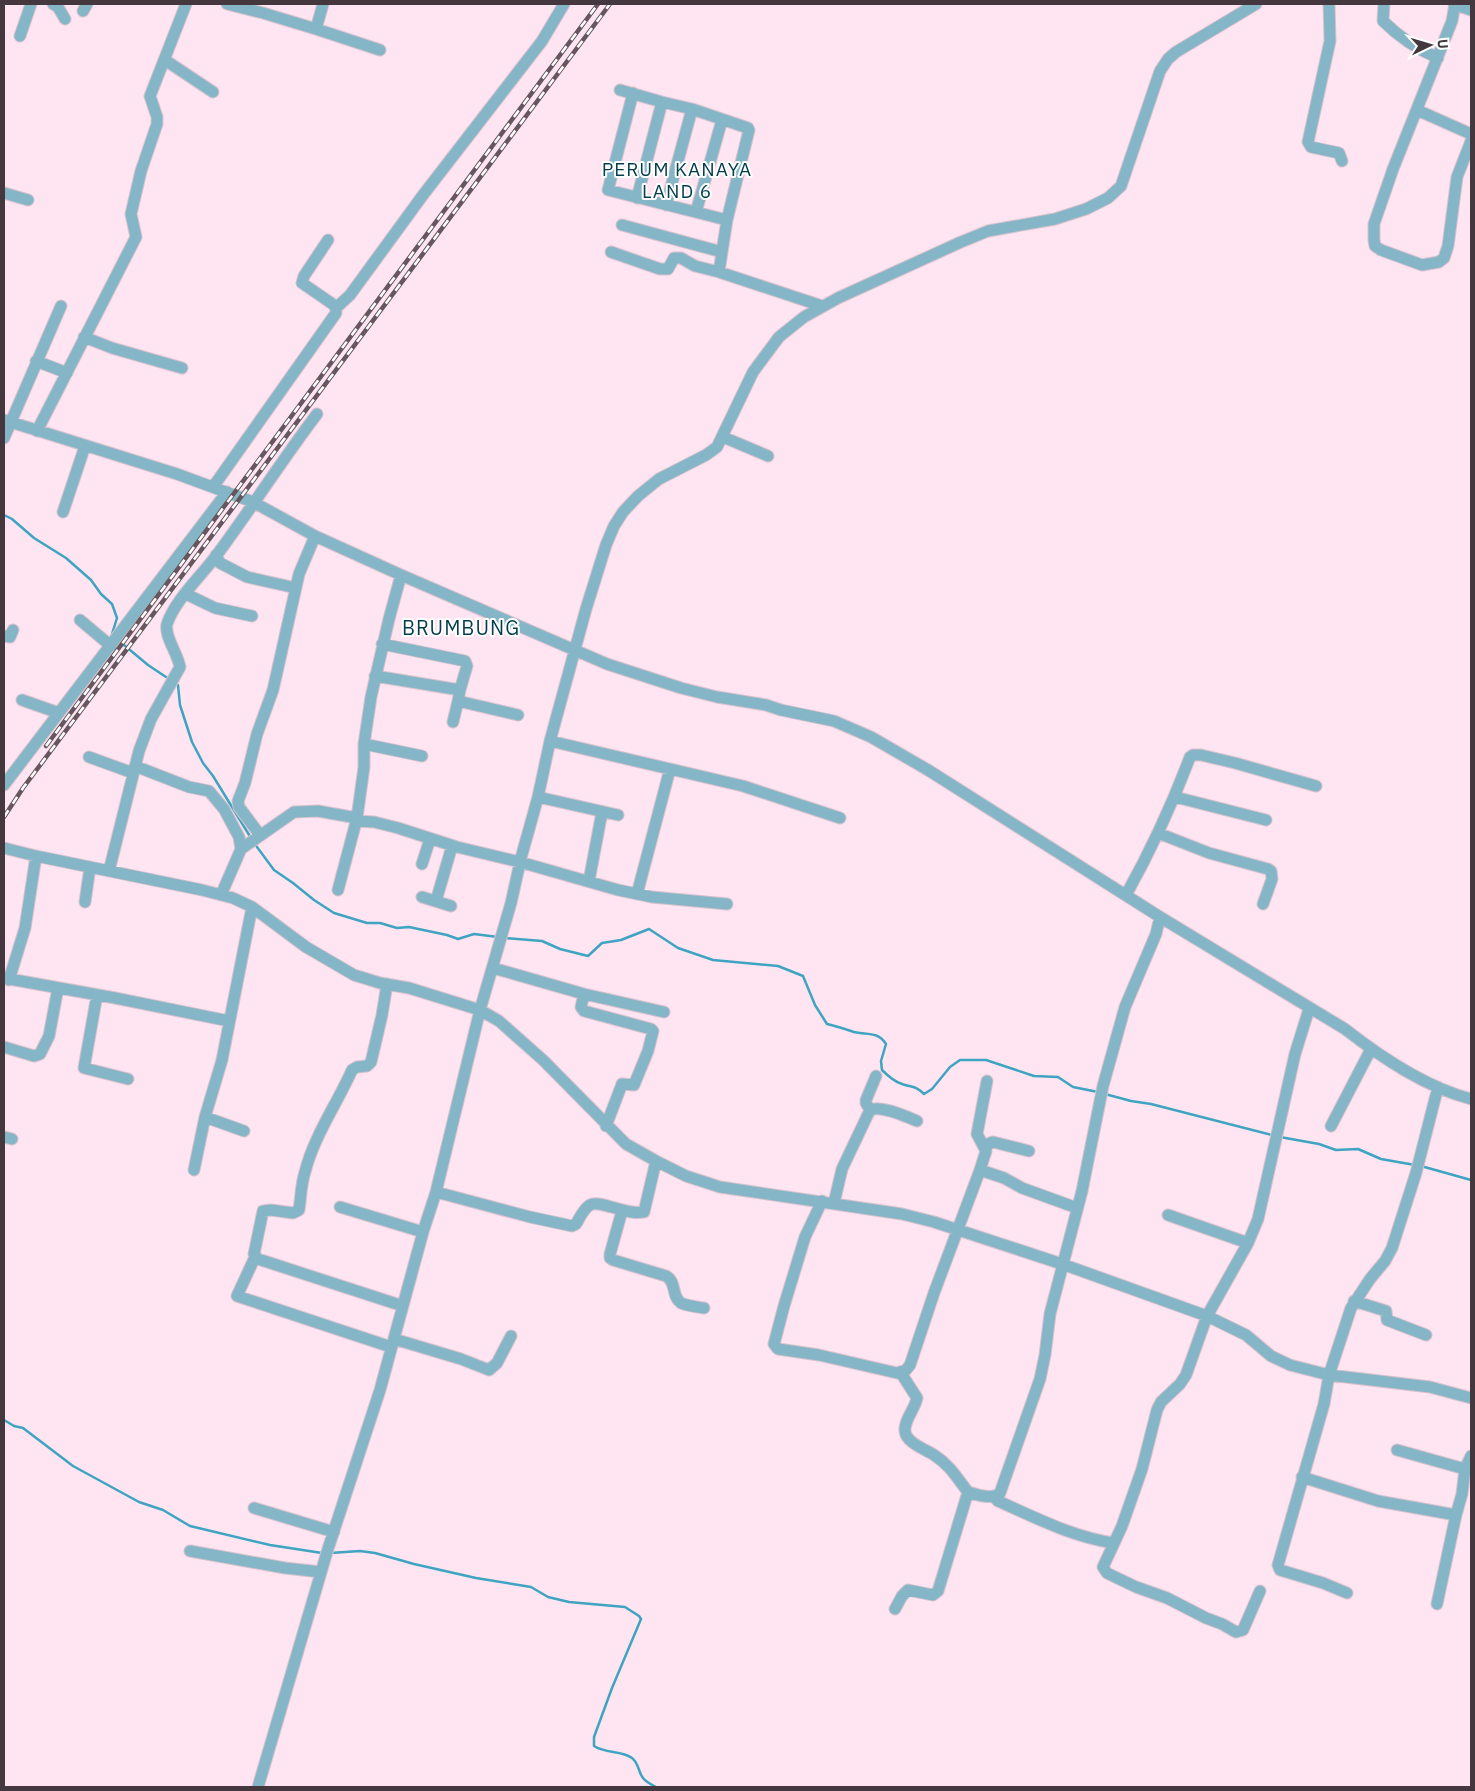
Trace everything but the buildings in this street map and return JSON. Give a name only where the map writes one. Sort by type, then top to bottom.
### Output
[{"type":"street","points":[[20,36],[30,4]]},
{"type":"street","points":[[52,4],[58,7],[65,19]]},
{"type":"street","points":[[37,431],[136,237],[131,218],[132,210],[157,124],[157,116],[150,96],[186,4]]},
{"type":"street","points":[[227,4],[263,13],[380,50]]},
{"type":"street","points":[[316,29],[323,4]]},
{"type":"street","points":[[213,487],[336,313],[336,308],[350,294],[423,195],[542,42],[564,4]]},
{"type":"street","points":[[258,1787],[321,1572],[380,1390],[422,1232],[436,1192],[480,1010],[511,903],[538,797],[550,741],[592,590],[614,526],[623,512],[638,496],[659,478],[706,455],[717,447],[753,372],[779,337],[804,317],[838,298],[988,231],[1055,219],[1086,209],[1114,194],[1121,186],[1160,71],[1168,59],[1183,47],[1256,4]]},
{"type":"street","points":[[1329,4],[1330,41],[1308,142],[1311,147],[1339,152],[1342,161]]},
{"type":"street","points":[[1384,4],[1383,22],[1418,49],[1438,58]]},
{"type":"street","points":[[1471,10],[1454,4],[1452,21],[1393,169],[1374,224],[1375,246],[1422,265],[1439,262],[1444,258],[1448,246],[1457,177],[1471,141]]},
{"type":"street","points":[[165,60],[213,92]]},
{"type":"street","points":[[620,90],[692,109],[749,130],[727,220],[719,272]]},
{"type":"street","points":[[633,93],[608,188],[610,191],[727,220]]},
{"type":"street","points":[[637,198],[662,102]]},
{"type":"street","points":[[666,205],[692,109]]},
{"type":"street","points":[[1417,110],[1471,134]]},
{"type":"street","points":[[696,212],[722,120]]},
{"type":"street","points":[[4,193],[28,200]]},
{"type":"street","points":[[622,226],[722,252]]},
{"type":"street","points":[[328,240],[304,276],[302,283],[336,308]]},
{"type":"street","points":[[611,252],[660,269],[668,269],[674,258],[681,258],[695,266],[822,306]]},
{"type":"street","points":[[4,438],[7,421],[61,306]]},
{"type":"street","points":[[84,337],[112,348],[182,368]]},
{"type":"street","points":[[36,361],[67,373]]},
{"type":"street","points":[[109,871],[139,751],[151,719],[179,671],[179,662],[167,626],[177,606],[317,414]]},
{"type":"street","points":[[7,421],[213,487],[253,502],[315,536],[401,576],[607,664],[681,688],[834,721],[871,737],[928,770],[1309,1009],[1345,1029],[1398,1067],[1438,1087],[1471,1099]]},
{"type":"street","points":[[723,437],[768,456]]},
{"type":"street","points":[[63,512],[85,446]]},
{"type":"street","points":[[4,785],[227,492]]},
{"type":"street","points":[[260,835],[239,807],[238,802],[257,734],[273,690],[299,574],[315,536]]},
{"type":"street","points":[[216,555],[220,563],[247,577],[296,588]]},
{"type":"street","points":[[338,890],[357,820],[364,767],[364,744],[375,676],[401,576]]},
{"type":"street","points":[[186,594],[216,608],[252,616]]},
{"type":"street","points":[[80,620],[112,644]]},
{"type":"street","points":[[382,644],[465,662],[467,666],[453,722]]},
{"type":"street","points":[[375,676],[459,696],[518,715]]},
{"type":"street","points":[[22,700],[59,713]]},
{"type":"street","points":[[550,741],[743,786],[840,818]]},
{"type":"street","points":[[364,744],[422,756]]},
{"type":"street","points":[[1126,895],[1151,849],[1175,798],[1190,757],[1196,754],[1316,786]]},
{"type":"street","points":[[89,757],[189,787],[209,791],[224,809],[244,847]]},
{"type":"street","points":[[637,894],[670,769]]},
{"type":"street","points":[[538,797],[618,815]]},
{"type":"street","points":[[1175,798],[1266,820]]},
{"type":"street","points":[[221,895],[244,847],[294,812],[318,811],[382,824],[452,846],[520,862],[637,894],[727,904]]},
{"type":"street","points":[[588,881],[602,812]]},
{"type":"street","points":[[1158,833],[1209,853],[1271,871],[1272,879],[1263,904]]},
{"type":"street","points":[[422,864],[430,839]]},
{"type":"street","points":[[436,901],[452,846]]},
{"type":"street","points":[[4,848],[233,898],[252,907],[306,947],[364,979],[408,988],[480,1010],[499,1021],[543,1060],[606,1126],[626,1144],[686,1176],[720,1187],[902,1214],[958,1229],[1208,1316],[1253,1339],[1271,1356],[1281,1362],[1329,1375],[1430,1387],[1471,1398]]},
{"type":"street","points":[[36,856],[25,928],[6,979],[229,1021]]},
{"type":"street","points":[[85,902],[90,867]]},
{"type":"street","points":[[422,897],[451,906]]},
{"type":"street","points":[[194,1170],[205,1117],[220,1069],[252,907]]},
{"type":"street","points":[[994,1497],[1000,1493],[1040,1379],[1050,1314],[1077,1208],[1103,1086],[1125,1008],[1156,934],[1160,917]]},
{"type":"street","points":[[493,968],[584,994],[664,1012]]},
{"type":"street","points":[[387,984],[371,1062],[368,1066],[357,1067],[352,1070],[332,1113],[321,1130],[305,1172],[299,1210],[293,1213],[263,1210],[254,1254],[256,1257],[237,1296],[393,1343],[461,1359],[489,1370],[497,1363],[511,1336]]},
{"type":"street","points":[[4,1047],[34,1056],[40,1054],[49,1036],[58,988]]},
{"type":"street","points":[[584,994],[581,1006],[584,1010],[653,1031],[648,1051],[634,1084],[622,1084],[606,1126]]},
{"type":"street","points":[[97,995],[84,1068],[128,1079]]},
{"type":"street","points":[[1260,1590],[1243,1630],[1234,1632],[1222,1624],[1167,1598],[1136,1588],[1107,1573],[1104,1570],[1104,1565],[1142,1469],[1157,1410],[1161,1402],[1180,1384],[1186,1375],[1208,1316],[1248,1243],[1258,1219],[1295,1054],[1309,1009]]},
{"type":"street","points":[[1331,1126],[1371,1049]]},
{"type":"street","points":[[870,1110],[866,1100],[876,1076]]},
{"type":"street","points":[[822,1202],[805,1238],[778,1326],[775,1347],[901,1373],[906,1370],[913,1356],[986,1153],[977,1134],[987,1081]]},
{"type":"street","points":[[1347,1593],[1278,1568],[1324,1404],[1329,1375],[1354,1301],[1385,1261],[1392,1248],[1416,1173],[1438,1087]]},
{"type":"street","points":[[834,1203],[842,1169],[870,1110],[873,1108],[883,1110],[916,1121]]},
{"type":"street","points":[[205,1117],[244,1131]]},
{"type":"street","points":[[985,1148],[993,1142],[1029,1151]]},
{"type":"street","points":[[436,1192],[568,1226],[576,1224],[591,1204],[609,1206],[622,1212],[642,1213],[646,1210],[656,1161]]},
{"type":"street","points":[[980,1170],[1077,1208]]},
{"type":"street","points":[[340,1207],[422,1232]]},
{"type":"street","points":[[622,1212],[610,1258],[666,1276],[673,1282],[676,1298],[682,1304],[704,1308]]},
{"type":"street","points":[[1168,1215],[1248,1243]]},
{"type":"street","points":[[256,1257],[296,1272],[403,1306]]},
{"type":"street","points":[[1354,1301],[1386,1311],[1387,1320],[1426,1335]]},
{"type":"street","points":[[901,1373],[917,1398],[905,1426],[906,1435],[910,1440],[950,1468],[968,1492],[994,1497],[998,1501],[1067,1532],[1114,1543]]},
{"type":"street","points":[[1397,1450],[1466,1469]]},
{"type":"street","points":[[1437,1604],[1466,1469],[1471,1456]]},
{"type":"street","points":[[1302,1477],[1378,1501],[1456,1515]]},
{"type":"street","points":[[895,1609],[902,1596],[908,1590],[933,1595],[938,1592],[968,1492]]},
{"type":"street","points":[[254,1508],[334,1532]]},
{"type":"street","points":[[190,1551],[285,1568],[321,1572]]},
{"type":"waterway","points":[[4,515],[12,519],[34,538],[66,558],[91,580],[101,594],[112,604],[117,618],[112,634],[114,636]]},
{"type":"waterway","points":[[118,640],[148,665],[169,679]]},
{"type":"waterway","points":[[176,684],[178,685],[180,705],[192,742],[203,763],[251,838]]},
{"type":"waterway","points":[[254,843],[274,870],[334,913],[367,923],[380,923],[397,928],[409,927],[458,939],[474,934],[498,937]]},
{"type":"waterway","points":[[504,938],[542,941],[560,949],[588,956],[602,943],[621,940],[649,929],[678,948],[713,960],[778,966],[803,976],[815,1005],[827,1024],[854,1032],[876,1035],[883,1040],[886,1044],[881,1061],[882,1070],[897,1082],[916,1088],[924,1094],[932,1089],[950,1067],[960,1060],[986,1060],[1034,1076],[1058,1077],[1073,1087],[1098,1092]]},
{"type":"waterway","points":[[1105,1094],[1272,1135]]},
{"type":"waterway","points":[[1280,1137],[1319,1144],[1336,1150],[1358,1149],[1381,1159],[1415,1165]]},
{"type":"waterway","points":[[1421,1166],[1471,1180]]},
{"type":"waterway","points":[[4,1420],[14,1426],[23,1428],[73,1466],[139,1502],[163,1510],[190,1526],[270,1545],[322,1553]]},
{"type":"waterway","points":[[330,1553],[360,1551],[375,1553],[476,1578],[531,1587],[548,1597],[569,1602],[625,1607],[639,1616],[641,1619],[594,1737],[594,1746],[632,1758],[636,1762],[643,1778],[656,1787]]},
{"type":"railway","points":[[46,746],[598,4]]},
{"type":"railway","points":[[4,817],[23,788],[610,4]]},
{"type":"district","name":"PERUM KANAYA LAND 6","points":[[677,180]]},
{"type":"district","name":"BRUMBUNG","points":[[461,628]]}]
